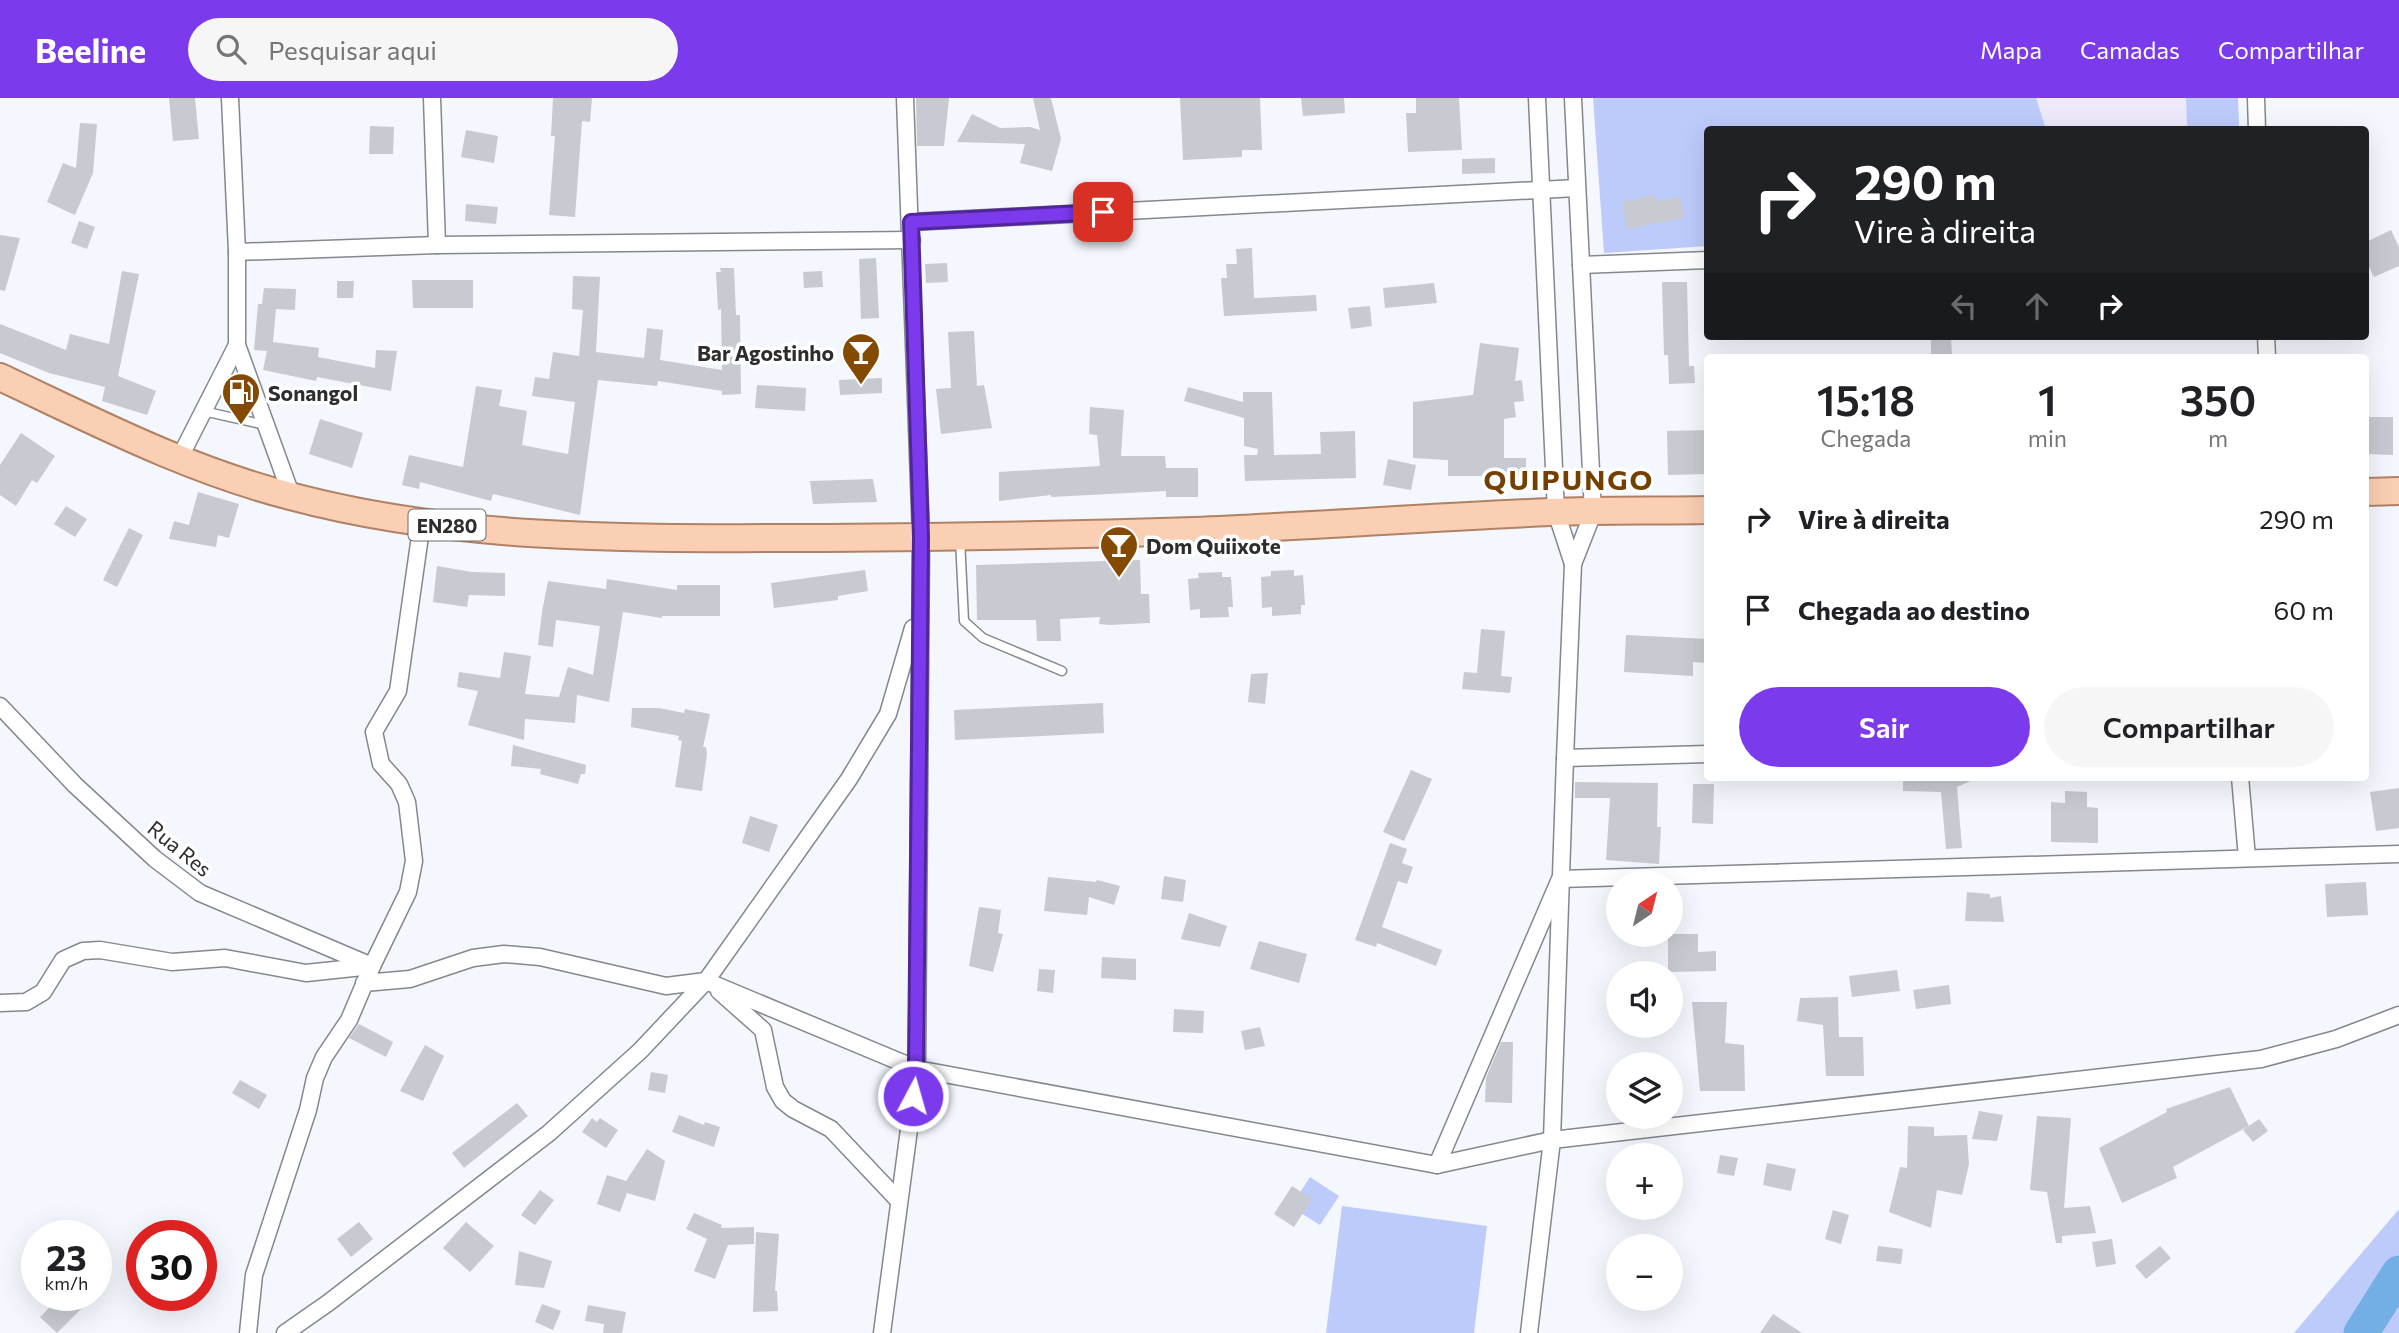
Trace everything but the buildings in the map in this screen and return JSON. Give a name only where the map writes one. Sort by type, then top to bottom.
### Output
[{"type":"main road","name":"EN280","points":[[0,377],[178,461],[292,497],[371,515],[556,536],[631,539],[921,537],[1192,531],[1556,512],[1704,510]]},
{"type":"main road","points":[[2369,492],[2399,491]]},
{"type":"street","points":[[230,98],[237,252],[237,345],[292,497]]},
{"type":"street","points":[[432,98],[437,245]]},
{"type":"street","points":[[882,1333],[916,1069],[921,537],[905,98]]},
{"type":"street","points":[[1537,98],[1556,512],[1573,564]]},
{"type":"street","points":[[1529,1333],[1552,1140],[1573,564],[1592,513],[1573,98]]},
{"type":"street","points":[[2256,98],[2257,126]]},
{"type":"street","points":[[911,222],[1577,188]]},
{"type":"street","points":[[237,252],[437,245],[912,240]]},
{"type":"street","points":[[1581,265],[1704,260]]},
{"type":"street","points":[[178,461],[237,345]]},
{"type":"street","points":[[248,1333],[254,1275],[308,1110],[314,1078],[324,1057],[349,1020],[372,965],[408,892],[415,861],[407,802],[399,784],[381,764],[374,732],[398,691],[422,522]]},
{"type":"street","points":[[285,1333],[550,1133],[640,1051],[706,981],[849,779],[888,714],[919,608]]},
{"type":"street","name":"Rua Res","points":[[0,706],[75,785],[155,859],[200,894],[372,965]]},
{"type":"street","points":[[1565,758],[1704,754]]},
{"type":"street","points":[[2240,781],[2246,858]]},
{"type":"street","points":[[1560,879],[2399,854]]},
{"type":"street","points":[[1437,1165],[1560,879]]},
{"type":"street","points":[[0,1003],[26,1002],[43,992],[63,960],[83,951],[100,950],[172,962],[225,958],[306,973],[372,965]]},
{"type":"street","points":[[364,983],[410,979],[473,958],[504,954],[540,957],[666,986],[706,981],[916,1069],[1437,1165],[1552,1140],[2261,1059],[2336,1039],[2399,1015]]},
{"type":"street","points":[[706,981],[763,1030],[775,1087],[783,1101],[793,1110],[831,1129],[899,1201]]},
{"type":"lane","points":[[204,411],[266,426]]},
{"type":"lane","points":[[960,536],[964,621],[983,638],[1062,671]]},
{"type":"shaded area","points":[[1593,98],[2036,98],[2045,126],[1704,126],[1704,246],[1604,253]]},
{"type":"shaded area","points":[[2010,98],[2238,98],[2239,126],[2012,126]]},
{"type":"shaded area","points":[[2186,98],[2238,98],[2239,126],[2187,126]]},
{"type":"shaded area","points":[[1310,1177],[1339,1196],[1320,1225],[1291,1207]]},
{"type":"shaded area","points":[[1342,1206],[1487,1226],[1474,1333],[1326,1333]]},
{"type":"shaded area","points":[[2399,1209],[2399,1333],[2294,1333]]},
{"type":"waterway","points":[[2361,1333],[2399,1273]]},
{"type":"place","name":"Bar Agostinho","points":[[861,386]]},
{"type":"place","name":"Sonangol","points":[[241,426]]},
{"type":"place","name":"Dom Quiixote","points":[[1119,579]]},
{"type":"district","name":"QUIPUNGO","points":[[1569,479]]},
{"type":"route","points":[[913,1096],[916,1069],[921,537],[911,222],[1103,212]]}]
